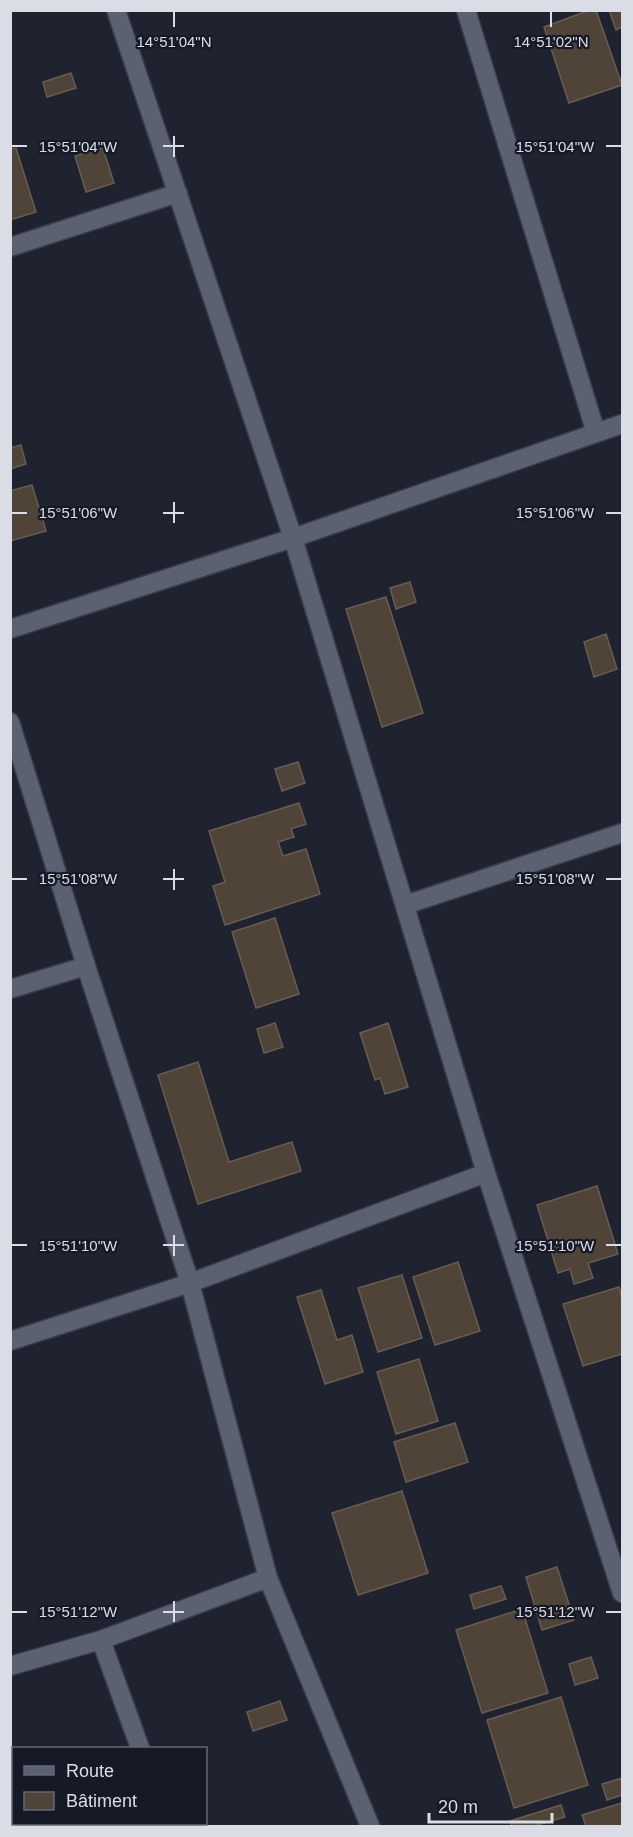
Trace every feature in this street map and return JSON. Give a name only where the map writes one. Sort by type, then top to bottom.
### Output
[{"type":"street","points":[[116,10],[293,538],[486,1173],[622,1590]]},
{"type":"street","points":[[466,10],[596,433]]},
{"type":"street","points":[[10,247],[178,193]]},
{"type":"street","points":[[10,629],[293,538],[622,424]]},
{"type":"street","points":[[10,722],[86,966],[190,1283],[268,1578],[370,1827]]},
{"type":"street","points":[[405,905],[622,832]]},
{"type":"street","points":[[10,989],[86,966]]},
{"type":"street","points":[[10,1341],[190,1283],[486,1173]]},
{"type":"street","points":[[10,1666],[101,1640],[268,1578]]},
{"type":"street","points":[[101,1640],[139,1747]]},
{"type":"building","points":[[590,10],[596,10],[622,85],[569,103],[544,27]]},
{"type":"building","points":[[609,10],[622,10],[622,27],[616,30]]},
{"type":"building","points":[[71,73],[76,88],[47,97],[43,82]]},
{"type":"building","points":[[16,148],[36,212],[10,220],[10,149]]},
{"type":"building","points":[[103,148],[114,183],[86,192],[75,156]]},
{"type":"building","points":[[21,445],[26,464],[10,469],[10,448]]},
{"type":"building","points":[[32,485],[46,531],[10,541],[10,491]]},
{"type":"building","points":[[410,582],[416,602],[396,609],[390,588]]},
{"type":"building","points":[[386,597],[423,713],[382,727],[346,609]]},
{"type":"building","points":[[606,634],[617,669],[594,677],[584,642]]},
{"type":"building","points":[[298,762],[305,783],[282,791],[275,769]]},
{"type":"building","points":[[299,803],[306,824],[291,829],[294,837],[278,842],[283,856],[306,849],[320,894],[225,925],[213,886],[225,882],[209,831]]},
{"type":"building","points":[[275,918],[299,994],[256,1008],[232,932]]},
{"type":"building","points":[[275,1023],[283,1047],[264,1053],[257,1029]]},
{"type":"building","points":[[388,1023],[408,1087],[385,1094],[380,1078],[375,1080],[360,1033]]},
{"type":"building","points":[[198,1062],[229,1162],[292,1142],[301,1171],[198,1204],[158,1075]]},
{"type":"building","points":[[597,1186],[618,1254],[588,1263],[593,1278],[574,1284],[570,1269],[558,1273],[537,1205]]},
{"type":"building","points":[[458,1262],[480,1331],[435,1345],[413,1277]]},
{"type":"building","points":[[402,1275],[422,1338],[378,1352],[358,1288]]},
{"type":"building","points":[[619,1287],[622,1298],[622,1354],[583,1366],[563,1304]]},
{"type":"building","points":[[321,1290],[337,1340],[352,1335],[363,1372],[325,1384],[297,1297]]},
{"type":"building","points":[[419,1359],[438,1421],[396,1434],[377,1372]]},
{"type":"building","points":[[455,1423],[468,1462],[406,1482],[394,1442]]},
{"type":"building","points":[[402,1491],[428,1573],[358,1595],[332,1513]]},
{"type":"building","points":[[557,1567],[574,1620],[542,1630],[526,1577]]},
{"type":"building","points":[[501,1586],[506,1599],[474,1609],[470,1595]]},
{"type":"building","points":[[522,1609],[548,1693],[482,1713],[456,1630]]},
{"type":"building","points":[[591,1657],[598,1678],[575,1685],[569,1664]]},
{"type":"building","points":[[561,1697],[588,1785],[514,1808],[487,1720]]},
{"type":"building","points":[[280,1701],[287,1720],[253,1731],[247,1712]]},
{"type":"building","points":[[622,1778],[622,1795],[607,1800],[602,1784]]},
{"type":"building","points":[[622,1803],[622,1826],[586,1826],[582,1815]]},
{"type":"building","points":[[561,1805],[565,1817],[534,1826],[512,1826],[510,1821]]}]
